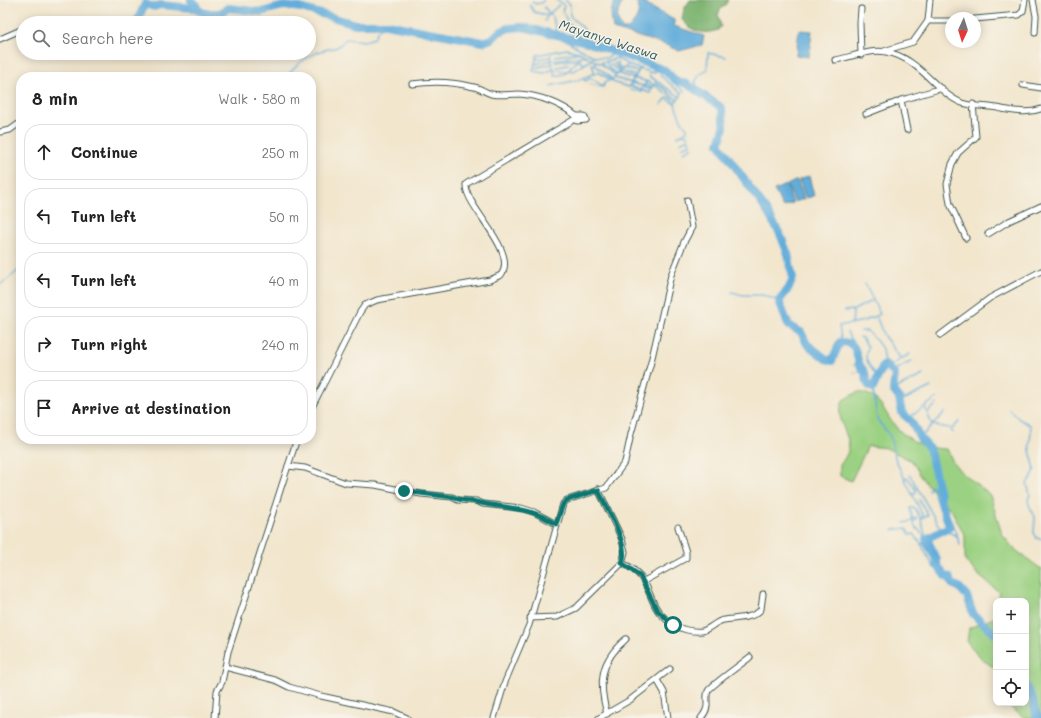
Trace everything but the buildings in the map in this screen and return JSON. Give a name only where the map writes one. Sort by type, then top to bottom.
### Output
[{"type":"street","points":[[835,60],[883,52],[913,42],[928,21],[930,0]]},
{"type":"street","points":[[981,18],[1019,15],[1023,11],[1025,0]]},
{"type":"street","points":[[1033,0],[1036,16],[1035,33]]},
{"type":"street","points":[[861,9],[861,55]]},
{"type":"street","points":[[928,21],[945,21]]},
{"type":"street","points":[[0,39],[16,32]]},
{"type":"street","points":[[883,52],[894,54],[918,68],[961,102],[1024,112],[1041,109]]},
{"type":"street","points":[[316,398],[353,324],[365,304],[377,300],[490,280],[501,275],[505,266],[503,255],[488,224],[468,197],[465,189],[466,184],[576,117],[570,110],[562,106],[526,95],[491,94],[474,87],[459,84],[426,82],[412,84]]},
{"type":"street","points":[[1023,85],[1041,88]]},
{"type":"street","points":[[866,114],[900,100],[942,88]]},
{"type":"street","points":[[900,100],[907,130]]},
{"type":"street","points":[[966,238],[950,204],[947,184],[952,164],[958,152],[976,138],[973,104]]},
{"type":"street","points":[[0,132],[10,130],[16,126]]},
{"type":"street","points":[[494,718],[505,682],[530,618],[563,504],[567,500],[606,488],[625,462],[631,434],[652,362],[670,275],[692,227],[687,200]]},
{"type":"street","points":[[988,234],[1008,221],[1041,206]]},
{"type":"street","points":[[940,335],[990,298],[1041,271]]},
{"type":"street","points":[[215,718],[217,691],[222,682],[232,636],[295,444]]},
{"type":"street","points":[[288,466],[305,468],[346,483],[375,485],[420,494],[452,497],[458,500],[476,501],[483,504],[521,508],[534,512],[556,524]]},
{"type":"street","points":[[530,618],[557,617],[576,608],[622,563],[625,557],[623,543],[598,490]]},
{"type":"street","points":[[644,581],[686,558],[678,526]]},
{"type":"street","points":[[622,563],[636,572],[644,581],[655,606],[662,616],[673,625],[694,631],[709,628],[721,620],[732,620],[756,614],[761,609],[763,594]]},
{"type":"street","points":[[607,714],[603,694],[603,673],[612,652],[626,639]]},
{"type":"street","points":[[701,718],[707,709],[708,691],[715,683],[729,675],[750,657]]},
{"type":"street","points":[[225,667],[275,680],[288,687],[321,696],[394,712],[407,718]]},
{"type":"street","points":[[599,718],[630,700],[670,669]]},
{"type":"street","points":[[657,680],[664,692],[668,718]]},
{"type":"green space","points":[[690,0],[728,0],[725,6],[721,8],[718,15],[721,26],[718,30],[703,32],[693,30],[685,23],[682,19],[684,9]]},
{"type":"green space","points":[[858,392],[873,397],[877,400],[892,422],[902,433],[920,444],[933,448],[947,449],[953,462],[960,471],[990,495],[1002,534],[1013,548],[1041,569],[1041,718],[1025,718],[1011,708],[1011,706],[1029,706],[1029,598],[998,598],[999,592],[977,574],[965,560],[965,536],[952,511],[923,480],[912,461],[886,448],[868,446],[851,481],[840,476],[840,465],[848,451],[849,445],[840,413],[843,400]]},
{"type":"green space","points":[[993,618],[993,667],[983,660],[967,642],[969,628]]},
{"type":"water","points":[[617,0],[624,0],[618,14],[620,26],[623,29],[628,29],[637,18],[638,4],[634,0],[638,0],[674,20],[674,26],[704,36],[702,45],[679,51],[666,45],[613,29],[611,17],[614,3]]},
{"type":"water","points":[[799,30],[812,31],[809,57],[796,55]]},
{"type":"water","points":[[809,176],[814,196],[806,198],[799,180]]},
{"type":"water","points":[[797,180],[804,199],[795,202],[787,185]]},
{"type":"water","points":[[786,185],[793,203],[783,207],[774,190]]},
{"type":"waterway","name":"Mayanya Waswa","points":[[191,0],[197,5],[199,10]]},
{"type":"waterway","points":[[532,1],[535,4],[541,3],[544,0]]},
{"type":"waterway","points":[[556,0],[562,3],[564,7],[562,10],[574,32],[587,42]]},
{"type":"waterway","points":[[565,0],[570,4],[570,16],[582,27],[587,34],[586,38],[599,44]]},
{"type":"waterway","name":"Mayanya Waswa","points":[[139,16],[145,4],[154,7],[160,5],[192,8],[205,13],[220,13],[228,8],[261,12],[284,6],[301,8],[355,24],[386,24],[483,42],[492,39],[499,32],[509,28],[523,27],[587,42],[665,70],[675,80],[687,84],[722,108],[724,127],[719,144],[766,210],[780,234],[788,254],[793,278],[789,288],[779,301],[789,326],[801,332],[807,344],[826,359],[832,361],[840,342],[846,342],[853,346],[858,361],[865,373],[867,384],[870,387],[873,388],[883,366],[886,365],[895,374],[893,390],[899,398],[902,413],[911,421],[920,438],[929,448],[940,494],[939,497],[950,527],[926,539],[937,561],[937,565],[945,576],[949,577],[952,584],[959,587],[967,596],[973,614],[995,634]]},
{"type":"waterway","points":[[530,5],[534,12],[546,15]]},
{"type":"waterway","points":[[550,13],[559,5]]},
{"type":"waterway","points":[[544,7],[549,13]]},
{"type":"waterway","points":[[545,21],[547,16],[551,14],[559,36]]},
{"type":"waterway","name":"Mayanya Waswa","points":[[316,53],[337,47],[346,39],[365,41],[374,38],[378,30],[386,24]]},
{"type":"waterway","points":[[566,38],[566,40],[585,52]]},
{"type":"waterway","points":[[554,69],[544,73],[533,71],[537,55],[567,49],[578,52],[599,63],[618,58],[620,53]]},
{"type":"waterway","points":[[556,56],[580,52]]},
{"type":"waterway","points":[[587,53],[596,57],[607,58],[611,55],[619,56]]},
{"type":"waterway","points":[[701,92],[695,82],[698,76],[707,70],[708,53],[726,57]]},
{"type":"waterway","points":[[534,68],[552,64],[551,55]]},
{"type":"waterway","points":[[553,66],[555,76],[565,74],[583,55]]},
{"type":"waterway","points":[[536,59],[551,57]]},
{"type":"waterway","points":[[555,60],[582,57]]},
{"type":"waterway","name":"Mayanya Waswa","points":[[618,59],[633,67],[654,73],[657,70],[662,73],[660,75],[682,94],[680,97]]},
{"type":"waterway","name":"Mayanya Waswa","points":[[291,72],[303,60]]},
{"type":"waterway","points":[[535,64],[552,60]]},
{"type":"waterway","points":[[555,62],[574,60],[584,64]]},
{"type":"waterway","points":[[569,70],[574,71],[591,60]]},
{"type":"waterway","points":[[595,74],[592,64],[595,65],[596,62]]},
{"type":"waterway","points":[[606,62],[610,69],[617,74]]},
{"type":"waterway","points":[[617,62],[619,67],[623,69]]},
{"type":"waterway","points":[[600,63],[615,75]]},
{"type":"waterway","points":[[614,63],[620,71]]},
{"type":"waterway","points":[[610,64],[619,72]]},
{"type":"waterway","points":[[557,67],[568,65],[573,66]]},
{"type":"waterway","points":[[595,65],[612,79]]},
{"type":"waterway","points":[[550,86],[578,80],[598,72],[611,80],[628,65]]},
{"type":"waterway","points":[[625,68],[638,72]]},
{"type":"waterway","points":[[590,84],[603,87],[605,82],[611,80],[615,83],[629,87],[640,68]]},
{"type":"waterway","points":[[556,70],[568,71]]},
{"type":"waterway","points":[[623,72],[636,76]]},
{"type":"waterway","points":[[649,72],[650,77],[657,81],[655,83],[665,89],[677,100],[675,103],[671,102],[667,98],[661,105]]},
{"type":"waterway","points":[[618,73],[648,82],[674,101],[681,120],[687,128],[687,131],[677,137]]},
{"type":"waterway","name":"Mayanya Waswa","points":[[662,73],[685,92]]},
{"type":"waterway","points":[[583,78],[585,81],[591,78],[603,86]]},
{"type":"waterway","points":[[614,78],[643,86]]},
{"type":"waterway","points":[[647,81],[641,90],[650,93],[653,85]]},
{"type":"waterway","points":[[657,81],[680,97],[677,100]]},
{"type":"waterway","points":[[646,85],[652,88]]},
{"type":"waterway","points":[[630,86],[641,90]]},
{"type":"waterway","points":[[644,87],[651,90]]},
{"type":"waterway","points":[[630,90],[641,92],[641,90]]},
{"type":"waterway","points":[[681,134],[687,135],[692,148],[683,152]]},
{"type":"waterway","points":[[680,143],[688,139]]},
{"type":"waterway","points":[[682,148],[689,144]]},
{"type":"waterway","name":"Mayanya Waswa","points":[[0,285],[16,273]]},
{"type":"waterway","points":[[843,342],[839,326],[864,321],[880,314],[865,284]]},
{"type":"waterway","points":[[732,292],[743,295],[763,295],[779,301]]},
{"type":"waterway","points":[[852,311],[873,300]]},
{"type":"waterway","points":[[845,311],[851,310],[853,312],[852,324]]},
{"type":"waterway","points":[[876,316],[884,336],[901,359],[889,367]]},
{"type":"waterway","points":[[861,331],[867,331],[881,347],[885,366]]},
{"type":"waterway","points":[[847,332],[854,346]]},
{"type":"waterway","points":[[860,337],[868,347],[866,352],[867,360],[877,377]]},
{"type":"waterway","points":[[901,359],[910,354]]},
{"type":"waterway","points":[[893,371],[912,361]]},
{"type":"waterway","name":"Mayanya Waswa","points":[[854,365],[859,364]]},
{"type":"waterway","points":[[854,373],[864,371]]},
{"type":"waterway","points":[[893,390],[923,375]]},
{"type":"waterway","points":[[899,402],[931,387]]},
{"type":"waterway","points":[[873,388],[877,419],[890,436],[896,461],[922,514],[923,518],[921,519],[926,538]]},
{"type":"waterway","points":[[907,419],[937,398]]},
{"type":"waterway","points":[[927,413],[937,404]]},
{"type":"waterway","points":[[925,407],[932,425],[949,428],[953,433]]},
{"type":"waterway","points":[[1009,409],[1019,419],[1030,425],[1030,447],[1034,471],[1027,483],[1030,495],[1028,499],[1029,505],[1035,517],[1034,533],[1036,538],[1041,539]]},
{"type":"waterway","points":[[920,438],[945,412]]},
{"type":"waterway","points":[[951,430],[959,422]]},
{"type":"waterway","points":[[910,475],[940,528],[936,531],[938,533]]},
{"type":"waterway","points":[[905,477],[908,478],[916,490],[915,494],[912,494]]},
{"type":"waterway","points":[[929,490],[930,486],[938,488]]},
{"type":"waterway","name":"Mayanya Waswa","points":[[933,486],[935,498],[946,525],[940,528],[957,536],[960,545]]},
{"type":"waterway","points":[[919,500],[928,515],[924,517]]},
{"type":"waterway","points":[[921,519],[915,508],[910,508],[914,525],[925,537]]},
{"type":"waterway","points":[[912,520],[917,517]]},
{"type":"waterway","points":[[904,523],[917,520]]},
{"type":"waterway","points":[[950,527],[954,528],[957,536]]},
{"type":"waterway","points":[[893,530],[906,528],[910,535],[914,534],[921,544]]},
{"type":"waterway","name":"Mayanya Waswa","points":[[930,537],[940,559],[937,561]]},
{"type":"waterway","points":[[927,541],[921,544],[934,568],[938,567]]},
{"type":"waterway","name":"Mayanya Waswa","points":[[923,543],[937,565]]},
{"type":"waterway","name":"Mayanya Waswa","points":[[1029,692],[1033,700],[1036,715],[1040,718]]},
{"type":"route","points":[[404,491],[452,497],[458,500],[476,501],[483,504],[521,508],[534,512],[556,524],[563,504],[567,500],[598,490],[615,528],[622,539],[625,557],[622,563],[630,567],[640,576],[644,581],[657,610],[673,625]]}]
